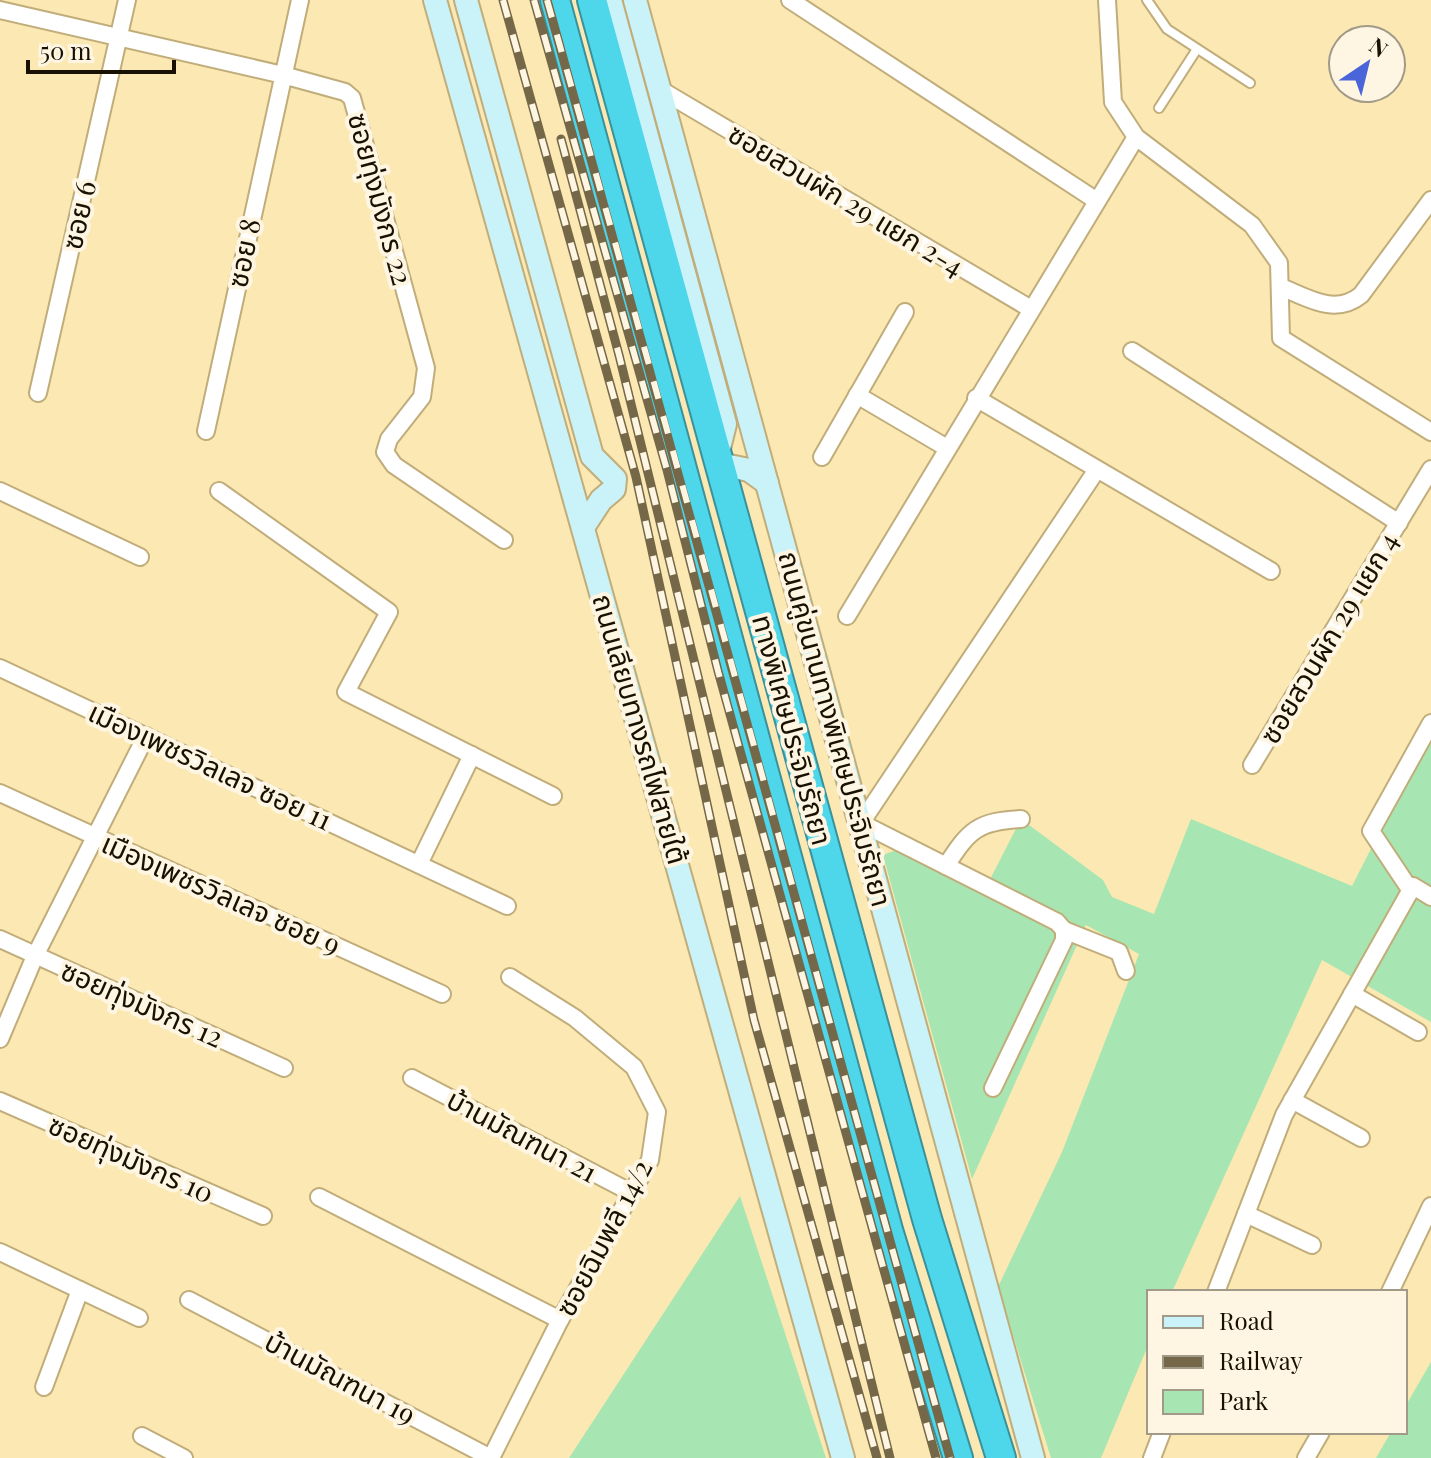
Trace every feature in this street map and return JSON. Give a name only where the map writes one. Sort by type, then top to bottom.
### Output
[{"type":"highway","name":"ทางพิเศษประจิมรัถยา","points":[[555,0],[888,1230],[958,1458]]},
{"type":"highway","name":"ทางพิเศษประจิมรัถยา","points":[[592,0],[927,1219],[1001,1458]]},
{"type":"main road","name":"ถนนเลียบทางรถไฟสายใต้","points":[[435,0],[843,1458]]},
{"type":"main road","points":[[466,0],[592,456],[615,479],[614,489],[601,500],[584,526]]},
{"type":"main road","points":[[610,0],[725,424],[717,456],[724,465],[749,470],[767,483]]},
{"type":"main road","name":"ถนนคู่ขนานทางพิเศษประจิมรัถยา","points":[[635,0],[1033,1458]]},
{"type":"street","name":"ซอย 6","points":[[38,393],[127,0]]},
{"type":"street","name":"ซอย 8","points":[[206,431],[300,0]]},
{"type":"street","points":[[790,0],[1097,201]]},
{"type":"street","points":[[1107,0],[1113,102],[1136,137],[1252,225],[1279,263],[1281,338],[1431,432]]},
{"type":"street","name":"ซอยทุ่งมังกร 22","points":[[0,10],[283,75],[345,92],[352,98],[426,368],[422,397],[389,439],[385,452],[394,465],[504,540]]},
{"type":"street","name":"ซอยสวนผัก 29 แยก 2-4","points":[[661,90],[1031,309]]},
{"type":"street","points":[[847,616],[1136,137]]},
{"type":"street","points":[[1281,287],[1332,307],[1350,305],[1361,295],[1431,200]]},
{"type":"street","points":[[822,457],[905,312]]},
{"type":"street","points":[[1132,351],[1399,523]]},
{"type":"street","points":[[857,395],[947,448]]},
{"type":"street","points":[[976,398],[1271,571]]},
{"type":"street","name":"ซอยสวนผัก 29 แยก 4","points":[[1252,765],[1431,469]]},
{"type":"street","points":[[1096,471],[861,823],[1057,922],[1064,930],[1119,952],[1126,971]]},
{"type":"street","points":[[0,491],[140,557]]},
{"type":"street","points":[[219,491],[389,612],[346,692],[553,796]]},
{"type":"street","name":"เมืองเพชรวิลเลจ ซอย 11","points":[[0,668],[507,906]]},
{"type":"street","points":[[1411,891],[1371,831],[1431,723]]},
{"type":"street","points":[[0,1039],[35,956],[146,736]]},
{"type":"street","points":[[419,864],[472,755]]},
{"type":"street","name":"เมืองเพชรวิลเลจ ซอย 9","points":[[0,793],[442,994]]},
{"type":"street","points":[[946,866],[963,839],[981,824],[1021,819]]},
{"type":"street","points":[[1217,1290],[1292,1100],[1413,886],[1431,897]]},
{"type":"street","points":[[993,1088],[1064,940],[1064,930]]},
{"type":"street","name":"ซอยทุ่งมังกร 12","points":[[0,939],[284,1068]]},
{"type":"street","name":"ซอยฉิมพลี 14/2","points":[[491,1458],[560,1320],[650,1160],[657,1112],[634,1067],[575,1018],[510,977]]},
{"type":"street","points":[[1352,994],[1418,1032]]},
{"type":"street","name":"บ้านมัณฑนา 21","points":[[412,1078],[632,1193]]},
{"type":"street","points":[[1292,1100],[1361,1138]]},
{"type":"street","name":"ซอยทุ่งมังกร 10","points":[[0,1101],[263,1216]]},
{"type":"street","points":[[319,1197],[560,1320]]},
{"type":"street","points":[[1391,1290],[1431,1206]]},
{"type":"street","points":[[1246,1214],[1312,1245]]},
{"type":"street","points":[[0,1252],[139,1318]]},
{"type":"street","points":[[44,1387],[80,1290]]},
{"type":"street","name":"บ้านมัณฑนา 19","points":[[189,1300],[491,1458]]},
{"type":"street","points":[[1152,1458],[1161,1434]]},
{"type":"street","points":[[1306,1458],[1320,1434]]},
{"type":"street","points":[[142,1436],[184,1458]]},
{"type":"lane","points":[[1147,0],[1167,29],[1250,83]]},
{"type":"lane","points":[[1159,108],[1197,49]]},
{"type":"green space","points":[[1431,731],[1431,1022],[1322,960],[1173,1290],[1147,1290],[1147,1348],[1101,1458],[1051,1458],[998,1287],[1062,1152],[1139,954],[1086,925],[972,1179],[883,855],[896,850],[983,893],[1021,819],[1103,880],[1112,897],[1154,914],[1191,819],[1352,886]]},
{"type":"green space","points":[[740,1196],[826,1458],[569,1458]]},
{"type":"green space","points":[[1431,1362],[1431,1458],[1376,1458],[1390,1434],[1407,1434],[1407,1404]]},
{"type":"railway","points":[[503,0],[636,477],[754,1020],[877,1458]]},
{"type":"railway","points":[[534,0],[667,470],[718,671],[936,1458]]},
{"type":"railway","points":[[547,0],[950,1458]]},
{"type":"railway","points":[[561,139],[619,355],[890,1458]]}]
